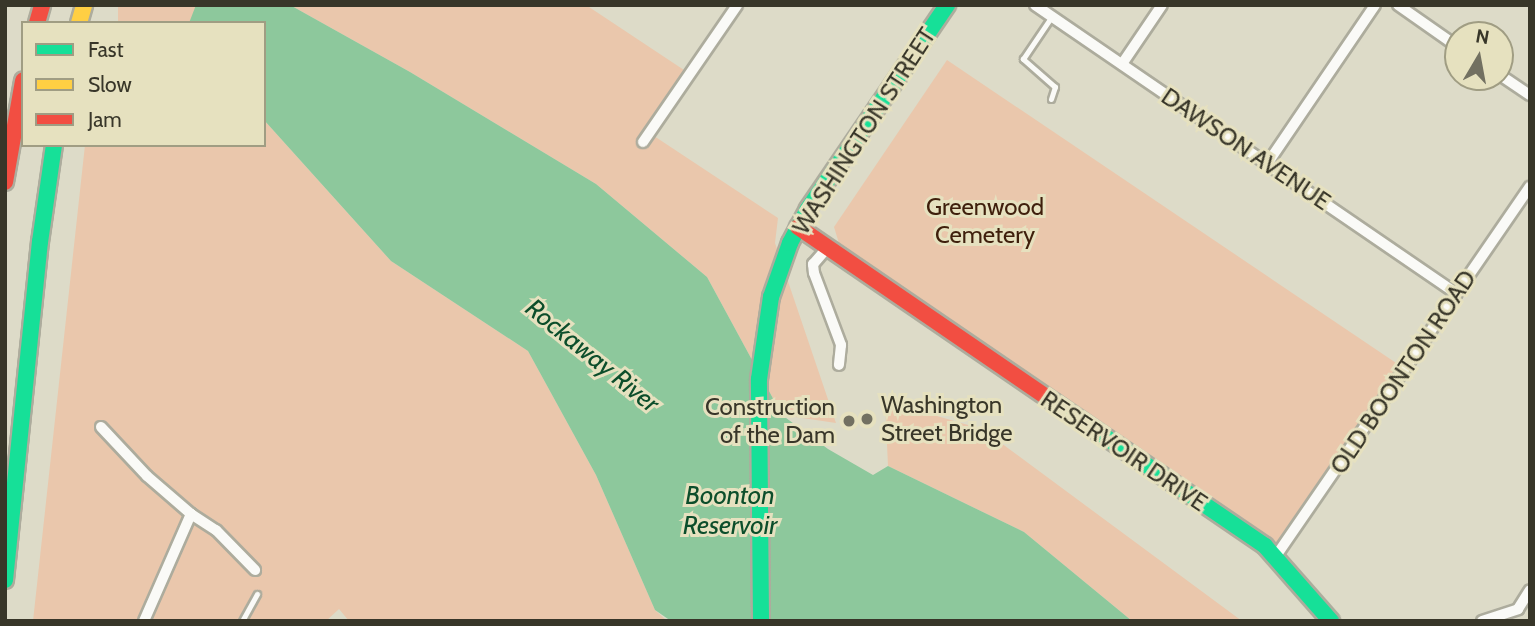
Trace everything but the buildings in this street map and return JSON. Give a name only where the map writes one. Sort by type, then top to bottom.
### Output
[{"type":"main road","name":"WASHINGTON STREET","points":[[761,621],[759,379],[769,307],[784,259],[798,227],[947,5]]},
{"type":"main road","points":[[5,182],[21,92]]},
{"type":"main road","points":[[5,580],[40,242],[54,147]]},
{"type":"main road","name":"RESERVOIR DRIVE","points":[[798,227],[1276,556],[1331,621]]},
{"type":"street","points":[[643,142],[737,5]]},
{"type":"street","name":"DAWSON AVENUE","points":[[1035,5],[1457,294]]},
{"type":"street","points":[[1122,64],[1162,5]]},
{"type":"street","points":[[1267,164],[1375,5]]},
{"type":"street","points":[[1398,5],[1444,37]]},
{"type":"street","points":[[1514,84],[1530,95]]},
{"type":"street","name":"OLD BOONTON ROAD","points":[[1276,556],[1530,187]]},
{"type":"street","name":"WASHINGTON STREET","points":[[828,247],[813,264],[841,345],[839,365]]},
{"type":"street","points":[[101,427],[147,476],[191,514],[216,530],[255,570]]},
{"type":"street","points":[[144,621],[191,514]]},
{"type":"street","points":[[1482,621],[1518,609],[1530,590]]},
{"type":"lane","points":[[1052,16],[1023,59],[1055,86],[1052,99]]},
{"type":"lane","points":[[242,621],[257,594]]},
{"type":"green space","points":[[118,5],[196,5],[196,21],[118,21]]},
{"type":"green space","points":[[290,5],[586,5],[690,74],[651,134],[778,218],[775,243],[836,423],[782,415],[707,277],[596,184],[410,72]]},
{"type":"green space","name":"Greenwood Cemetery","points":[[947,60],[1408,371],[1280,555],[845,263],[834,227]]},
{"type":"green space","points":[[266,122],[391,261],[528,351],[596,475],[655,610],[667,621],[349,621],[339,609],[326,621],[33,621],[85,147],[266,147]]},
{"type":"green space","points":[[885,401],[982,429],[1242,621],[1132,621],[1024,532],[888,466]]},
{"type":"water","name":"Boonton Reservoir","points":[[196,5],[290,5],[410,72],[596,184],[707,277],[782,415],[828,449],[873,475],[888,466],[1024,532],[1132,621],[671,621],[655,610],[596,475],[528,351],[391,261],[266,122],[266,21],[190,21]]},
{"type":"traffic: fast","points":[[761,621],[759,379],[771,297],[790,243],[808,209],[947,5]]},
{"type":"traffic: fast","points":[[5,580],[40,242],[54,147]]},
{"type":"traffic: fast","points":[[1054,402],[1265,546],[1331,621]]},
{"type":"traffic: slow","points":[[80,21],[84,5]]},
{"type":"traffic: jam","points":[[38,21],[42,5]]},
{"type":"traffic: jam","points":[[5,182],[21,92]]},
{"type":"traffic: jam","points":[[798,227],[1054,402]]},
{"type":"place","name":"Washington Street Bridge","points":[[867,419]]},
{"type":"place","name":"Construction of the Dam","points":[[849,421]]},
{"type":"water label","name":"Rockaway River","points":[[592,356]]}]
